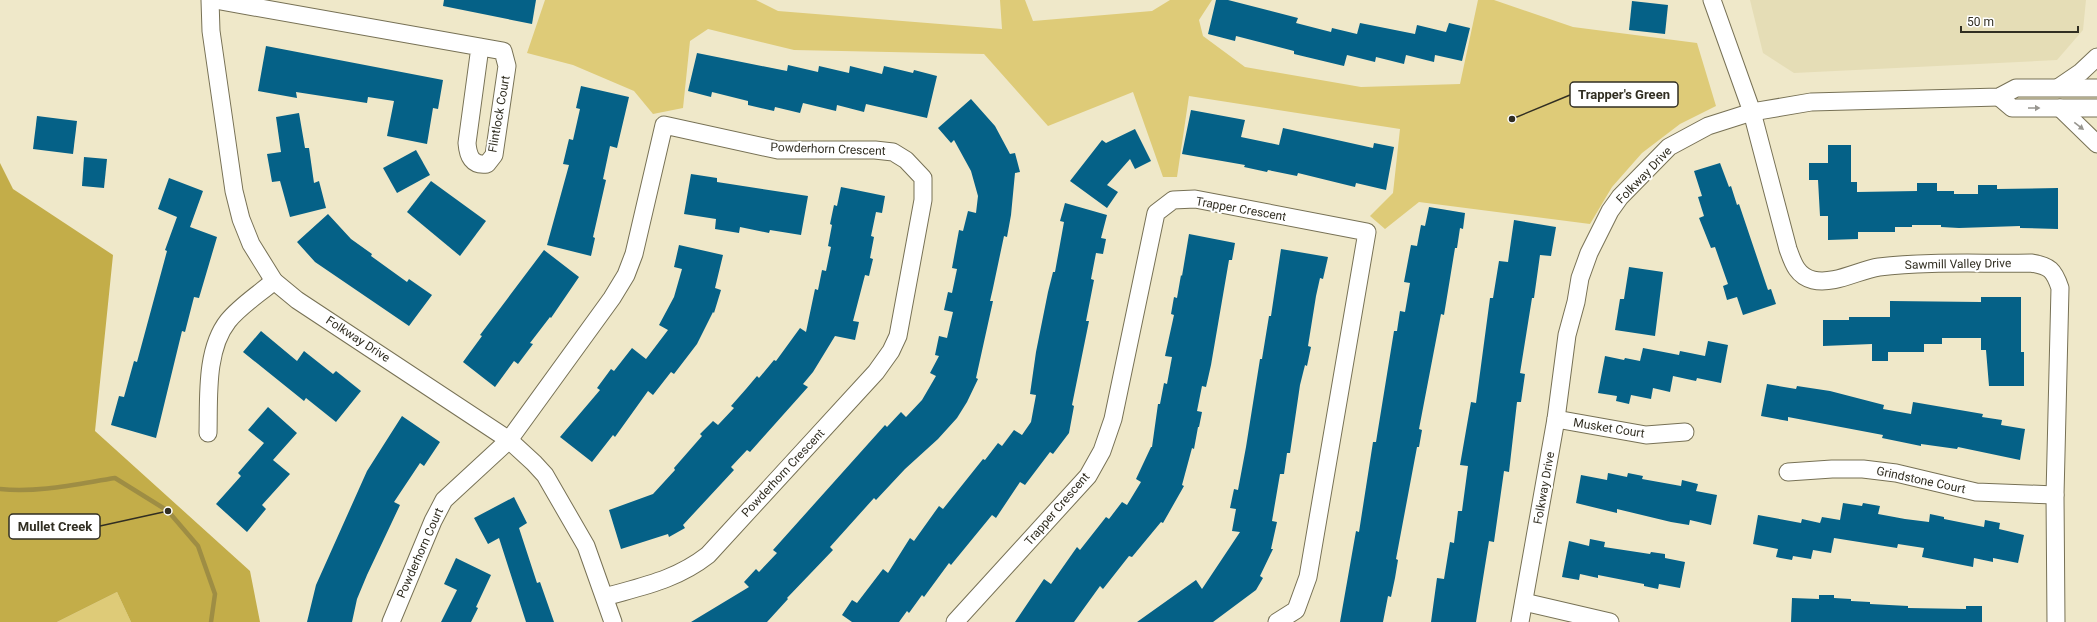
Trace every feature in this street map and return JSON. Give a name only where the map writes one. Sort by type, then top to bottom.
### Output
[{"type":"street","name":"Folkway Drive","points":[[210,0],[211,32],[234,191],[241,219],[251,244],[274,281],[297,300],[509,440],[534,463],[545,475],[586,546],[613,622]]},
{"type":"street","name":"Flintlock Court","points":[[215,0],[503,51],[507,66],[494,155],[487,164],[480,165],[473,161],[468,155],[467,143],[480,47]]},
{"type":"street","name":"Sawmill Valley Drive","points":[[1712,0],[1752,112],[1795,269],[1813,280],[1837,279],[1877,267],[1903,265],[2031,263],[2046,265],[2052,271],[2060,288],[2055,494],[2056,622]]},
{"type":"street","points":[[2058,87],[2081,72],[2097,57]]},
{"type":"street","name":"Folkway Drive","points":[[1520,622],[1556,419],[1567,335],[1576,302],[1580,278],[1589,252],[1610,211],[1625,192],[1669,147],[1708,126],[1752,112],[1811,102],[1999,97],[2016,88],[2097,88]]},
{"type":"street","points":[[1999,97],[2012,108],[2097,108]]},
{"type":"street","points":[[2060,108],[2097,144]]},
{"type":"street","name":"Powderhorn Crescent","points":[[509,440],[612,298],[626,276],[634,254],[664,125],[778,150],[875,150],[893,152],[906,160],[922,178],[923,200],[898,336],[891,352],[876,372],[708,555],[691,568],[670,578],[605,597]]},
{"type":"street","name":"Trapper Crescent","points":[[955,622],[1088,476],[1102,450],[1113,419],[1156,213],[1173,200],[1195,199],[1367,232],[1308,577],[1296,610],[1277,622]]},
{"type":"street","points":[[208,433],[209,375],[218,341],[228,321],[274,281]]},
{"type":"street","name":"Musket Court","points":[[1556,419],[1646,435],[1685,432]]},
{"type":"street","name":"Powderhorn Court","points":[[390,622],[433,521],[444,500],[509,440]]},
{"type":"street","name":"Grindstone Court","points":[[1788,472],[1832,469],[1863,469],[1896,473],[1976,492],[2055,494]]},
{"type":"street","points":[[1524,602],[1610,622]]},
{"type":"shaded area","points":[[545,0],[756,0],[778,11],[1002,29],[1000,0],[1025,0],[1033,21],[1152,11],[1170,0],[1212,0],[1199,20],[1203,36],[1245,67],[1361,87],[1460,84],[1478,0],[1494,0],[1573,27],[1697,43],[1716,106],[1680,124],[1642,153],[1612,187],[1590,224],[1419,202],[1385,229],[1370,216],[1393,193],[1400,129],[1189,96],[1177,177],[1163,177],[1133,92],[1048,126],[984,54],[794,50],[708,29],[690,41],[683,108],[653,114],[634,91],[573,65],[527,53]]},
{"type":"shaded area","points":[[1750,0],[2086,0],[2083,30],[2057,60],[1794,73],[1763,53]]},
{"type":"shaded area","points":[[0,163],[13,189],[113,255],[95,431],[250,571],[260,622],[131,622],[117,592],[57,622],[0,622]]},
{"type":"shaded area","points":[[117,592],[131,622],[57,622]]},
{"type":"building","points":[[444,0],[536,0],[532,24],[443,6]]},
{"type":"building","points":[[1216,0],[1228,0],[1298,18],[1296,23],[1331,32],[1332,28],[1357,34],[1360,23],[1415,34],[1417,25],[1446,32],[1449,23],[1470,28],[1462,61],[1435,55],[1434,62],[1406,55],[1404,64],[1376,57],[1375,62],[1347,55],[1344,66],[1294,54],[1294,51],[1236,36],[1235,41],[1208,34]]},
{"type":"building","points":[[1632,1],[1668,5],[1665,34],[1629,30]]},
{"type":"building","points":[[266,46],[443,80],[438,109],[433,108],[427,144],[387,136],[394,101],[368,97],[367,103],[296,92],[297,98],[258,91]]},
{"type":"building","points":[[697,53],[787,71],[788,65],[818,72],[819,66],[849,73],[850,66],[882,74],[884,66],[913,73],[914,70],[937,76],[927,118],[866,104],[864,112],[837,105],[836,111],[803,103],[800,113],[775,107],[774,111],[748,105],[748,101],[712,92],[711,97],[688,91]]},
{"type":"building","points":[[581,86],[629,97],[617,148],[610,146],[603,179],[606,180],[593,237],[595,238],[591,256],[547,245],[569,165],[563,164],[569,139],[573,140],[580,109],[576,108]]},
{"type":"building","points":[[971,99],[995,126],[1010,154],[1015,153],[1020,172],[1015,173],[1011,215],[1007,237],[1004,236],[990,301],[993,301],[976,378],[978,379],[967,402],[957,418],[938,439],[905,469],[876,500],[874,498],[830,547],[833,550],[787,598],[788,599],[767,622],[691,622],[749,587],[744,582],[756,569],[759,572],[777,553],[773,550],[885,425],[887,427],[901,412],[906,417],[922,400],[936,376],[930,373],[939,356],[935,355],[939,336],[947,338],[953,312],[944,310],[948,292],[952,293],[957,269],[952,268],[959,230],[963,231],[968,211],[976,213],[978,196],[971,171],[954,140],[951,143],[938,128]]},
{"type":"building","points":[[1191,110],[1245,120],[1241,137],[1279,145],[1283,128],[1373,148],[1374,143],[1394,147],[1386,190],[1356,183],[1355,187],[1298,173],[1297,176],[1268,170],[1267,172],[1244,167],[1245,165],[1182,154]]},
{"type":"building","points":[[299,113],[305,148],[309,148],[314,183],[319,181],[326,208],[290,217],[280,181],[272,182],[267,154],[281,152],[276,117]]},
{"type":"building","points":[[37,116],[77,121],[73,154],[33,149]]},
{"type":"building","points":[[1135,129],[1151,161],[1135,169],[1130,159],[1107,185],[1118,192],[1107,208],[1070,181],[1102,140],[1106,143]]},
{"type":"building","points":[[1828,145],[1851,145],[1851,182],[1857,182],[1857,192],[1917,191],[1917,183],[1937,183],[1937,191],[1954,191],[1954,194],[1978,194],[1978,185],[1997,185],[1997,189],[2058,188],[2058,229],[2020,228],[2020,226],[1959,228],[1941,227],[1941,225],[1912,225],[1912,227],[1895,227],[1895,232],[1858,232],[1858,239],[1828,240],[1828,216],[1820,216],[1818,180],[1809,180],[1809,163],[1828,163]]},
{"type":"building","points":[[416,150],[430,175],[397,193],[383,168]]},
{"type":"building","points":[[84,157],[107,159],[104,188],[82,186]]},
{"type":"building","points":[[1720,163],[1729,187],[1731,186],[1737,205],[1739,204],[1768,290],[1771,289],[1776,304],[1743,315],[1737,297],[1727,300],[1723,286],[1728,284],[1715,247],[1711,248],[1699,218],[1704,216],[1698,197],[1702,196],[1694,171]]},
{"type":"building","points":[[691,174],[717,178],[717,182],[808,196],[801,235],[770,230],[769,233],[740,227],[739,233],[715,229],[716,219],[684,214]]},
{"type":"building","points":[[169,178],[203,191],[190,227],[217,237],[199,298],[194,297],[185,332],[182,331],[156,438],[111,425],[119,396],[124,397],[134,361],[137,362],[167,251],[165,250],[177,217],[158,209]]},
{"type":"building","points":[[431,181],[486,221],[460,256],[407,212]]},
{"type":"building","points":[[841,187],[885,196],[882,213],[876,212],[871,236],[874,237],[870,258],[873,259],[869,276],[865,275],[853,321],[859,322],[855,340],[835,336],[813,372],[803,384],[808,387],[750,452],[747,450],[731,467],[734,470],[683,525],[685,528],[669,537],[668,534],[621,549],[609,510],[653,494],[675,470],[674,468],[702,436],[700,434],[713,421],[718,425],[734,408],[731,406],[757,376],[759,378],[774,360],[776,361],[800,328],[806,332],[815,289],[818,290],[822,270],[826,271],[831,247],[828,246],[832,225],[830,224],[834,205],[837,206]]},
{"type":"building","points":[[1065,203],[1107,215],[1101,238],[1106,239],[1103,254],[1096,253],[1091,279],[1094,280],[1086,321],[1089,321],[1072,405],[1074,406],[1069,433],[1053,454],[1050,452],[1025,485],[1020,482],[996,518],[992,515],[951,565],[949,563],[924,597],[922,595],[909,613],[907,611],[899,622],[852,622],[842,615],[852,600],[857,603],[883,569],[888,573],[910,538],[914,541],[939,506],[943,509],[983,459],[985,460],[998,443],[1002,446],[1014,430],[1022,435],[1031,422],[1036,395],[1030,394],[1036,352],[1048,292],[1053,272],[1055,272],[1064,222],[1060,221]]},
{"type":"building","points":[[1429,207],[1465,213],[1463,229],[1460,228],[1457,248],[1455,248],[1444,315],[1441,314],[1419,429],[1422,430],[1419,447],[1417,447],[1396,559],[1398,560],[1391,597],[1388,596],[1383,622],[1340,622],[1356,531],[1359,532],[1373,442],[1376,442],[1394,331],[1397,331],[1400,311],[1405,312],[1410,283],[1404,282],[1411,245],[1417,246],[1421,225],[1425,226]]},
{"type":"building","points":[[328,214],[351,239],[372,254],[371,256],[407,282],[409,279],[432,295],[409,326],[315,262],[297,242]]},
{"type":"building","points":[[1514,220],[1556,227],[1551,256],[1540,255],[1534,298],[1532,298],[1520,373],[1525,374],[1521,402],[1517,402],[1509,472],[1504,471],[1494,542],[1489,541],[1476,622],[1431,622],[1437,578],[1444,579],[1450,542],[1454,543],[1458,511],[1462,511],[1468,466],[1460,465],[1471,402],[1476,403],[1490,298],[1493,298],[1499,261],[1508,262]]},
{"type":"building","points":[[1189,234],[1235,243],[1232,260],[1229,260],[1206,387],[1202,386],[1197,411],[1202,412],[1194,449],[1192,448],[1182,485],[1184,486],[1163,523],[1161,522],[1132,557],[1129,556],[1103,589],[1100,586],[1074,622],[1015,622],[1044,579],[1051,584],[1077,547],[1080,550],[1106,517],[1109,519],[1122,502],[1127,505],[1141,482],[1136,479],[1152,447],[1158,404],[1160,404],[1164,383],[1167,384],[1172,357],[1165,356],[1174,315],[1171,314],[1174,297],[1177,298],[1181,275],[1182,276]]},
{"type":"building","points":[[679,245],[723,255],[715,288],[721,290],[714,313],[713,312],[697,344],[674,374],[671,372],[653,395],[648,391],[615,437],[613,435],[592,462],[560,437],[600,390],[597,388],[611,369],[614,371],[632,348],[646,359],[668,330],[659,325],[674,297],[682,269],[674,267]]},
{"type":"building","points":[[1281,249],[1328,257],[1323,279],[1320,278],[1316,296],[1308,346],[1311,347],[1307,366],[1305,365],[1300,385],[1290,453],[1287,453],[1284,474],[1280,474],[1272,521],[1277,522],[1271,549],[1273,549],[1260,576],[1263,578],[1256,590],[1213,622],[1137,622],[1196,580],[1202,589],[1240,532],[1232,531],[1236,509],[1230,508],[1234,489],[1238,490],[1260,359],[1262,359],[1269,316],[1271,316]]},
{"type":"building","points":[[544,250],[579,277],[551,318],[550,317],[530,343],[533,344],[518,364],[514,361],[495,387],[463,362],[482,336],[480,335]]},
{"type":"building","points":[[1629,267],[1663,272],[1655,336],[1615,330],[1620,299],[1624,299]]},
{"type":"building","points":[[1981,297],[2021,297],[2021,352],[2024,352],[2024,386],[1989,386],[1986,350],[1981,350],[1981,338],[1942,338],[1942,344],[1924,344],[1924,352],[1888,352],[1888,361],[1872,361],[1872,344],[1823,346],[1823,320],[1849,320],[1849,317],[1890,317],[1890,301],[1981,302]]},
{"type":"building","points":[[261,331],[297,361],[304,351],[333,374],[336,371],[361,391],[336,422],[306,398],[304,401],[243,352]]},
{"type":"building","points":[[1708,341],[1728,345],[1721,383],[1697,378],[1696,381],[1673,376],[1670,392],[1653,388],[1651,399],[1631,395],[1629,404],[1616,401],[1617,396],[1598,393],[1605,356],[1624,360],[1625,358],[1640,361],[1643,348],[1679,355],[1680,351],[1705,356]]},
{"type":"building","points":[[1767,384],[1796,389],[1797,386],[1830,391],[1884,405],[1883,409],[1911,414],[1913,402],[1983,414],[1982,417],[2002,420],[2001,425],[2025,429],[2020,460],[1958,447],[1957,449],[1921,444],[1921,446],[1882,438],[1883,435],[1788,417],[1788,421],[1761,416]]},
{"type":"building","points":[[268,407],[297,433],[273,460],[290,474],[262,505],[266,509],[247,532],[216,504],[241,476],[238,473],[264,443],[248,430]]},
{"type":"building","points":[[402,416],[440,442],[424,466],[420,463],[394,502],[400,505],[357,599],[352,622],[307,622],[316,585],[367,471]]},
{"type":"building","points":[[1608,473],[1627,477],[1628,473],[1643,476],[1642,479],[1681,486],[1682,480],[1698,484],[1696,491],[1717,495],[1711,525],[1690,520],[1689,525],[1617,509],[1617,513],[1576,503],[1581,475],[1607,480]]},
{"type":"building","points":[[514,497],[527,523],[519,528],[537,583],[540,582],[554,622],[526,622],[499,538],[488,544],[474,518]]},
{"type":"building","points":[[1843,503],[1862,506],[1863,503],[1880,506],[1878,514],[1905,519],[1929,522],[1930,514],[1944,517],[1944,519],[1984,527],[1985,520],[2000,523],[1999,529],[2024,535],[2018,563],[1993,558],[1993,562],[1974,558],[1973,567],[1922,557],[1924,548],[1898,544],[1897,548],[1834,538],[1831,553],[1813,550],[1811,559],[1793,556],[1792,560],[1776,557],[1778,549],[1753,544],[1758,515],[1801,523],[1802,519],[1820,523],[1822,517],[1840,520]]},
{"type":"building","points":[[1590,539],[1605,542],[1604,547],[1650,554],[1651,552],[1665,554],[1665,558],[1685,562],[1680,588],[1659,584],[1658,589],[1644,586],[1644,584],[1598,575],[1598,578],[1580,574],[1579,580],[1562,577],[1569,541],[1589,546]]},
{"type":"building","points":[[456,558],[491,575],[476,607],[478,608],[471,622],[441,622],[457,590],[444,584]]},
{"type":"building","points":[[1819,595],[1834,595],[1834,598],[1851,599],[1851,601],[1870,602],[1870,604],[1908,606],[1908,608],[1966,609],[1966,606],[1982,606],[1982,622],[1791,622],[1792,598],[1819,599]]},
{"type":"waterway","points":[[0,489],[43,489],[115,478],[168,511],[198,546],[215,594],[211,622]]},
{"type":"place","name":"Trapper's Green","points":[[1512,119]]},
{"type":"place","name":"Mullet Creek","points":[[168,511]]}]
